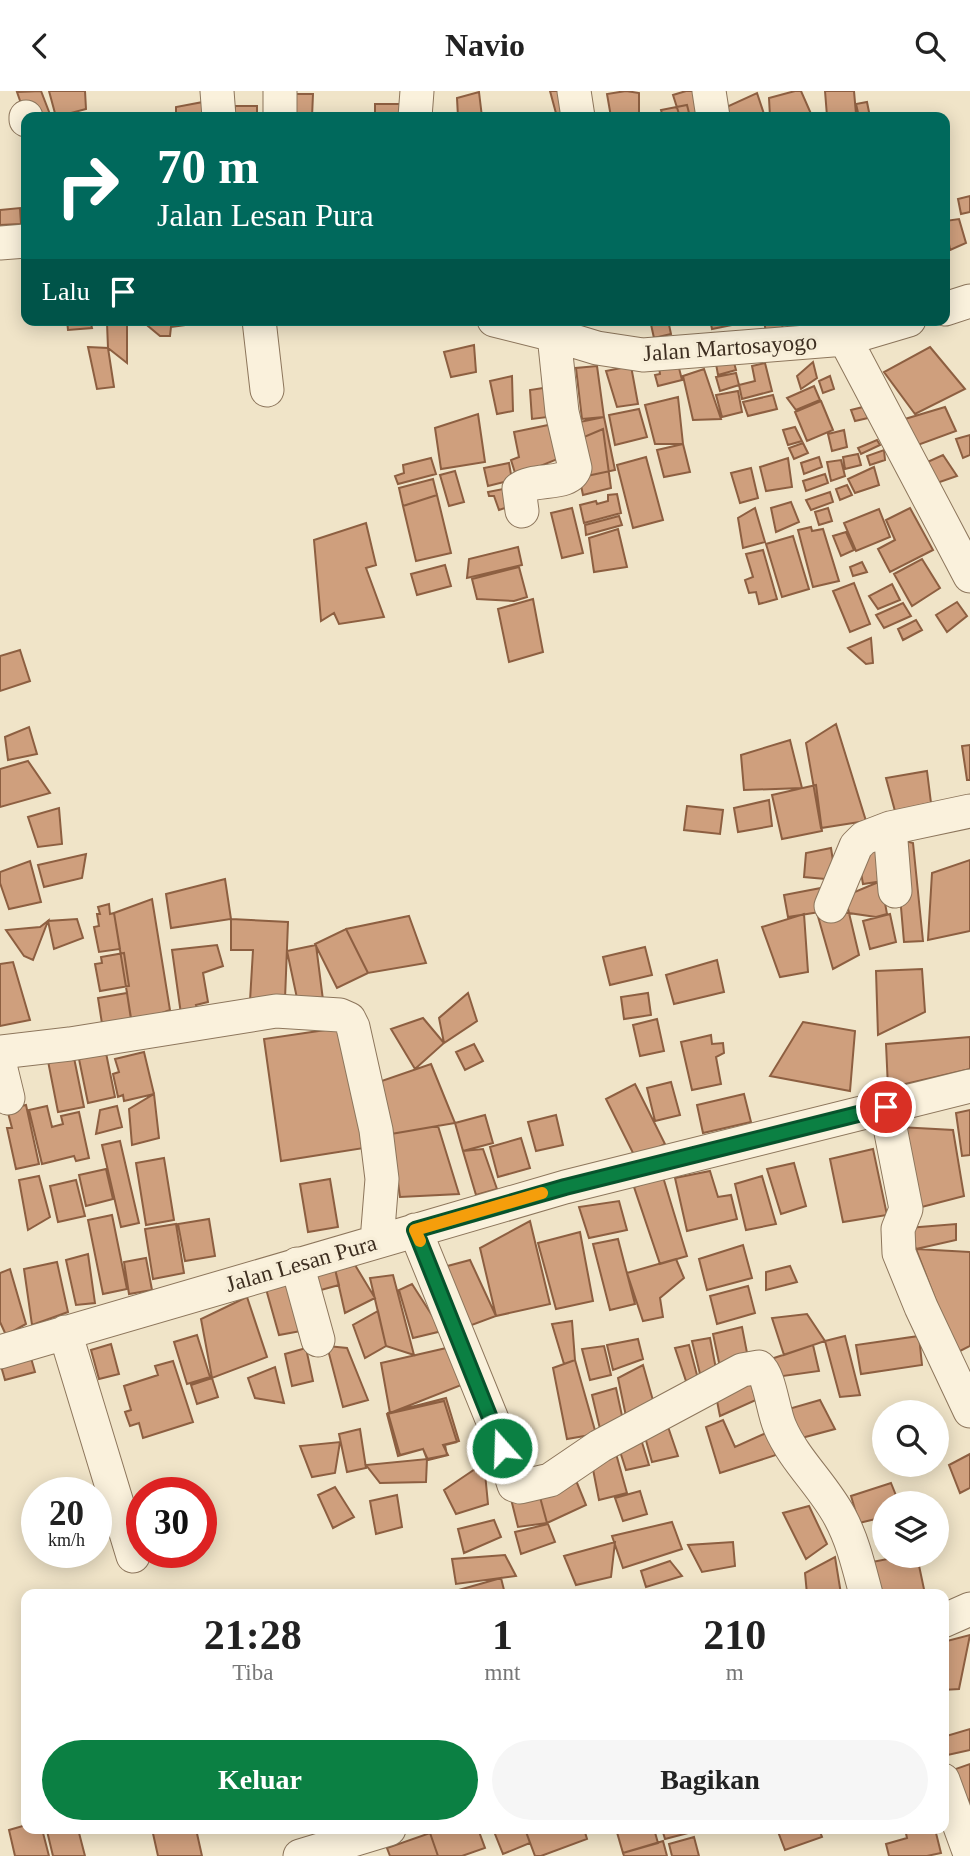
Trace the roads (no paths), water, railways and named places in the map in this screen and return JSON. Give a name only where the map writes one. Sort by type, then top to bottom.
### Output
[{"type":"street","points":[[217,91],[219,112]]},
{"type":"street","points":[[280,91],[280,112]]},
{"type":"street","points":[[415,112],[416,91]]},
{"type":"street","points":[[574,91],[577,112]]},
{"type":"street","points":[[709,91],[712,112]]},
{"type":"street","points":[[0,243],[21,241]]},
{"type":"street","points":[[950,307],[970,301]]},
{"type":"street","points":[[260,326],[267,390]]},
{"type":"street","name":"Jalan Martosayogo","points":[[518,326],[554,335],[603,335],[643,355],[753,334],[845,339],[884,326]]},
{"type":"street","points":[[522,511],[519,489],[537,481],[566,479],[571,477],[575,468],[562,412],[554,335]]},
{"type":"street","name":"Jalan Martosayogo","points":[[845,339],[970,576]]},
{"type":"street","points":[[831,907],[856,846],[864,838],[890,828],[970,811]]},
{"type":"street","points":[[890,828],[895,891]]},
{"type":"street","points":[[0,1052],[70,1044],[276,1011],[340,1015],[349,1019],[378,1142],[382,1179],[377,1241]]},
{"type":"street","points":[[0,1066],[8,1098]]},
{"type":"street","name":"Jalan Lesan Pura","points":[[0,1352],[565,1187],[970,1086]]},
{"type":"street","points":[[886,1107],[906,1209],[898,1229],[899,1253],[970,1411]]},
{"type":"street","points":[[415,1230],[496,1430],[514,1485],[520,1487],[550,1480],[600,1446],[742,1370],[759,1367],[765,1375],[773,1409],[787,1441],[840,1516],[850,1538],[865,1589]]},
{"type":"street","points":[[297,1264],[318,1339]]},
{"type":"street","points":[[65,1332],[126,1536]]},
{"type":"street","points":[[949,1618],[970,1609]]},
{"type":"street","points":[[949,1796],[970,1853]]},
{"type":"street","points":[[300,1856],[373,1834]]}]
